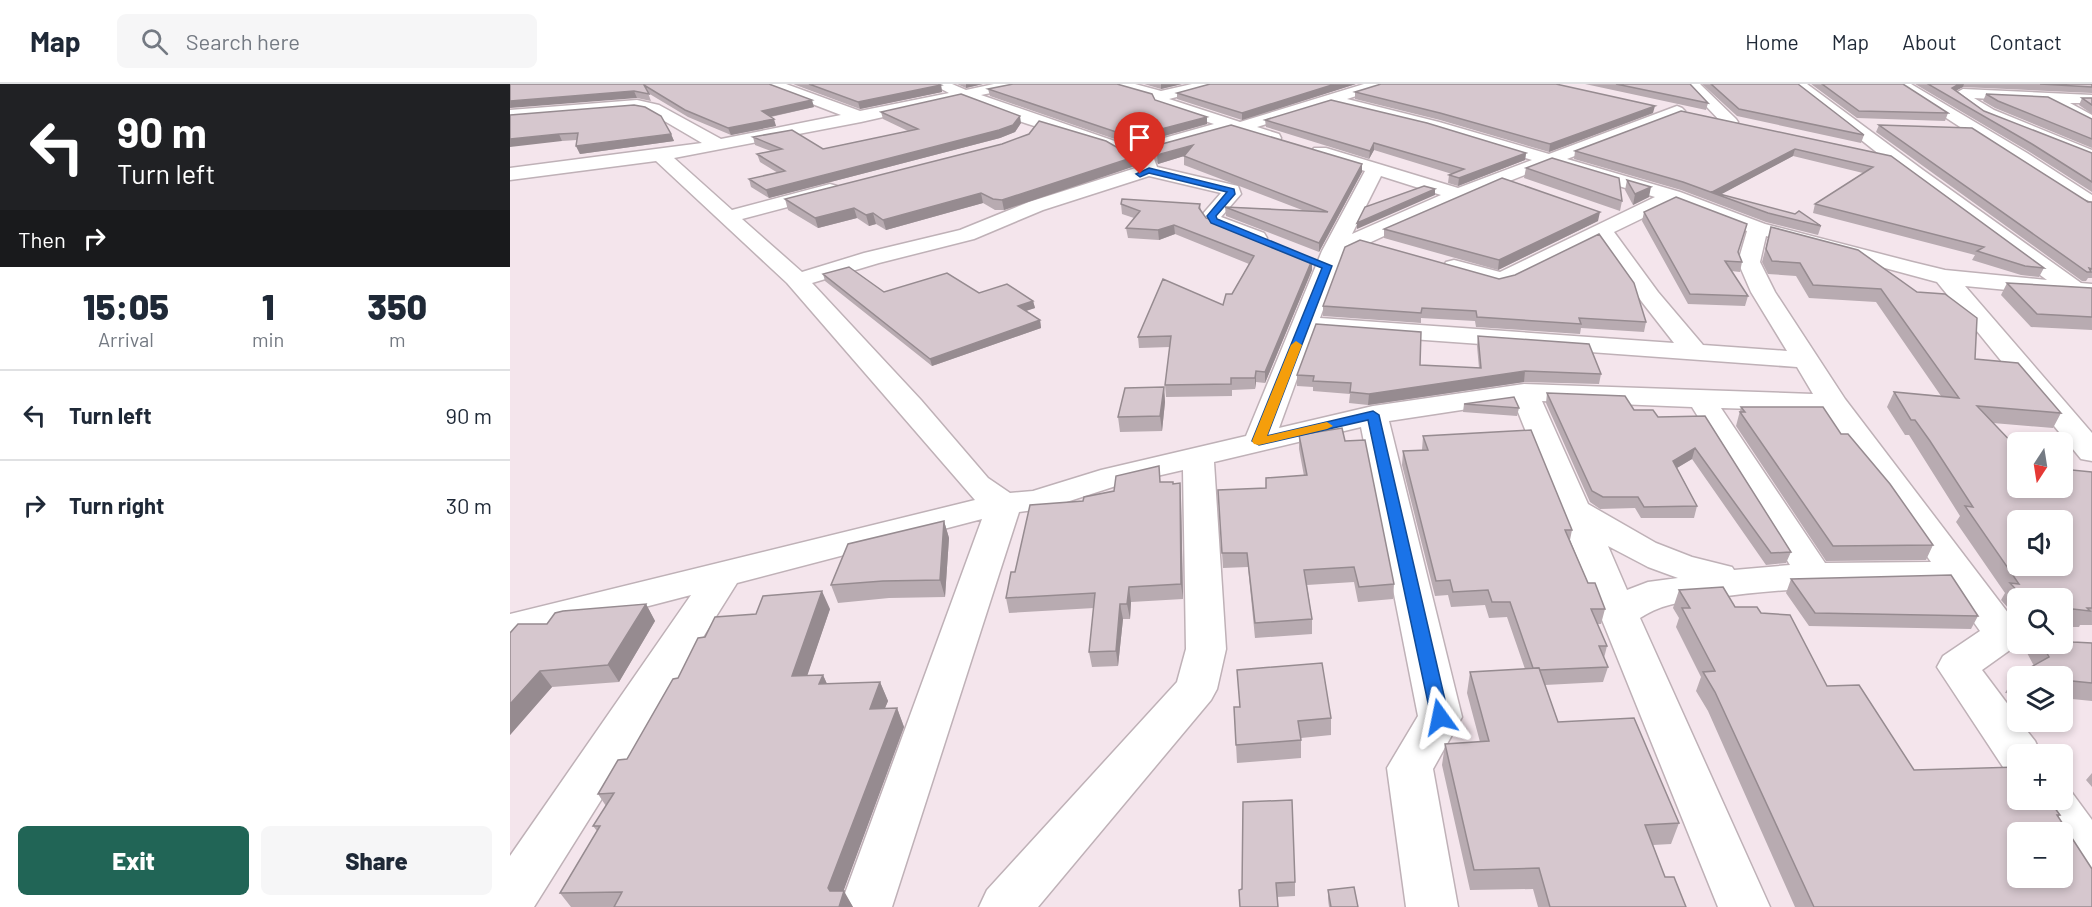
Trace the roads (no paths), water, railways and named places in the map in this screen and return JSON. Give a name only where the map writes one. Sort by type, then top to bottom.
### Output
[{"type":"street","points":[[774,84],[861,117]]},
{"type":"street","points":[[939,84],[1032,120],[1108,143],[1148,163],[1149,170]]},
{"type":"street","points":[[510,174],[660,155],[718,145],[1015,84]]},
{"type":"street","points":[[1119,84],[1161,96],[1210,84]]},
{"type":"street","points":[[1131,153],[1379,84]]},
{"type":"street","points":[[1322,259],[1357,240],[1459,194],[1550,160],[1672,108],[1736,123],[1692,84]]},
{"type":"street","points":[[1798,84],[1896,158],[2085,291]]},
{"type":"street","points":[[1901,84],[2092,204]]},
{"type":"street","points":[[1983,84],[2000,95]]},
{"type":"street","points":[[602,107],[627,89]]},
{"type":"street","points":[[2092,99],[1959,95],[1988,113],[2092,156]]},
{"type":"street","points":[[1161,96],[1161,102],[1284,141]]},
{"type":"street","points":[[2049,98],[2092,121]]},
{"type":"street","points":[[1329,99],[1433,125],[1673,196],[1758,228],[1945,277],[2085,291]]},
{"type":"street","points":[[510,115],[638,105],[654,108],[718,145]]},
{"type":"street","points":[[1024,137],[1032,129],[1032,120]]},
{"type":"street","points":[[1853,125],[1877,126]]},
{"type":"street","points":[[1935,127],[1970,128]]},
{"type":"street","points":[[1306,148],[1459,194]]},
{"type":"street","points":[[1863,151],[1896,158]]},
{"type":"street","points":[[660,155],[798,280],[911,406],[977,486],[990,496],[1005,503]]},
{"type":"street","points":[[1259,441],[1304,324],[1322,259],[1375,169]]},
{"type":"street","points":[[798,280],[872,258],[967,235],[1054,200],[1149,170],[1231,190],[1231,194],[1211,216],[1214,221],[1276,246]]},
{"type":"street","points":[[1501,178],[1534,189]]},
{"type":"street","points":[[727,217],[851,185]]},
{"type":"street","points":[[1432,261],[1497,279],[1505,278],[1608,221],[1673,196]]},
{"type":"street","points":[[1608,221],[1650,297],[1695,352]]},
{"type":"street","points":[[1758,228],[1750,251],[1749,262],[1763,292],[1833,403],[1959,574],[2007,632]]},
{"type":"street","points":[[1357,240],[1389,249]]},
{"type":"street","points":[[1945,277],[2092,452]]},
{"type":"street","points":[[1304,324],[1806,360]]},
{"type":"street","points":[[510,628],[1005,503],[1036,501],[1112,477],[1373,415],[1524,392],[1833,403]]},
{"type":"street","points":[[1524,392],[1744,907]]},
{"type":"street","points":[[1702,400],[1815,575]]},
{"type":"street","points":[[1373,415],[1440,717],[1410,768],[1432,907]]},
{"type":"street","points":[[1005,907],[1196,689],[1206,649],[1198,456]]},
{"type":"street","points":[[866,907],[1005,503]]},
{"type":"street","points":[[1575,510],[1625,543],[1686,570],[1742,581]]},
{"type":"street","points":[[510,899],[724,574]]},
{"type":"street","points":[[1619,613],[1648,595],[1742,581],[1815,575],[1959,574]]},
{"type":"street","points":[[2007,638],[1957,667],[2012,744]]},
{"type":"street","points":[[2057,810],[2092,859]]}]
